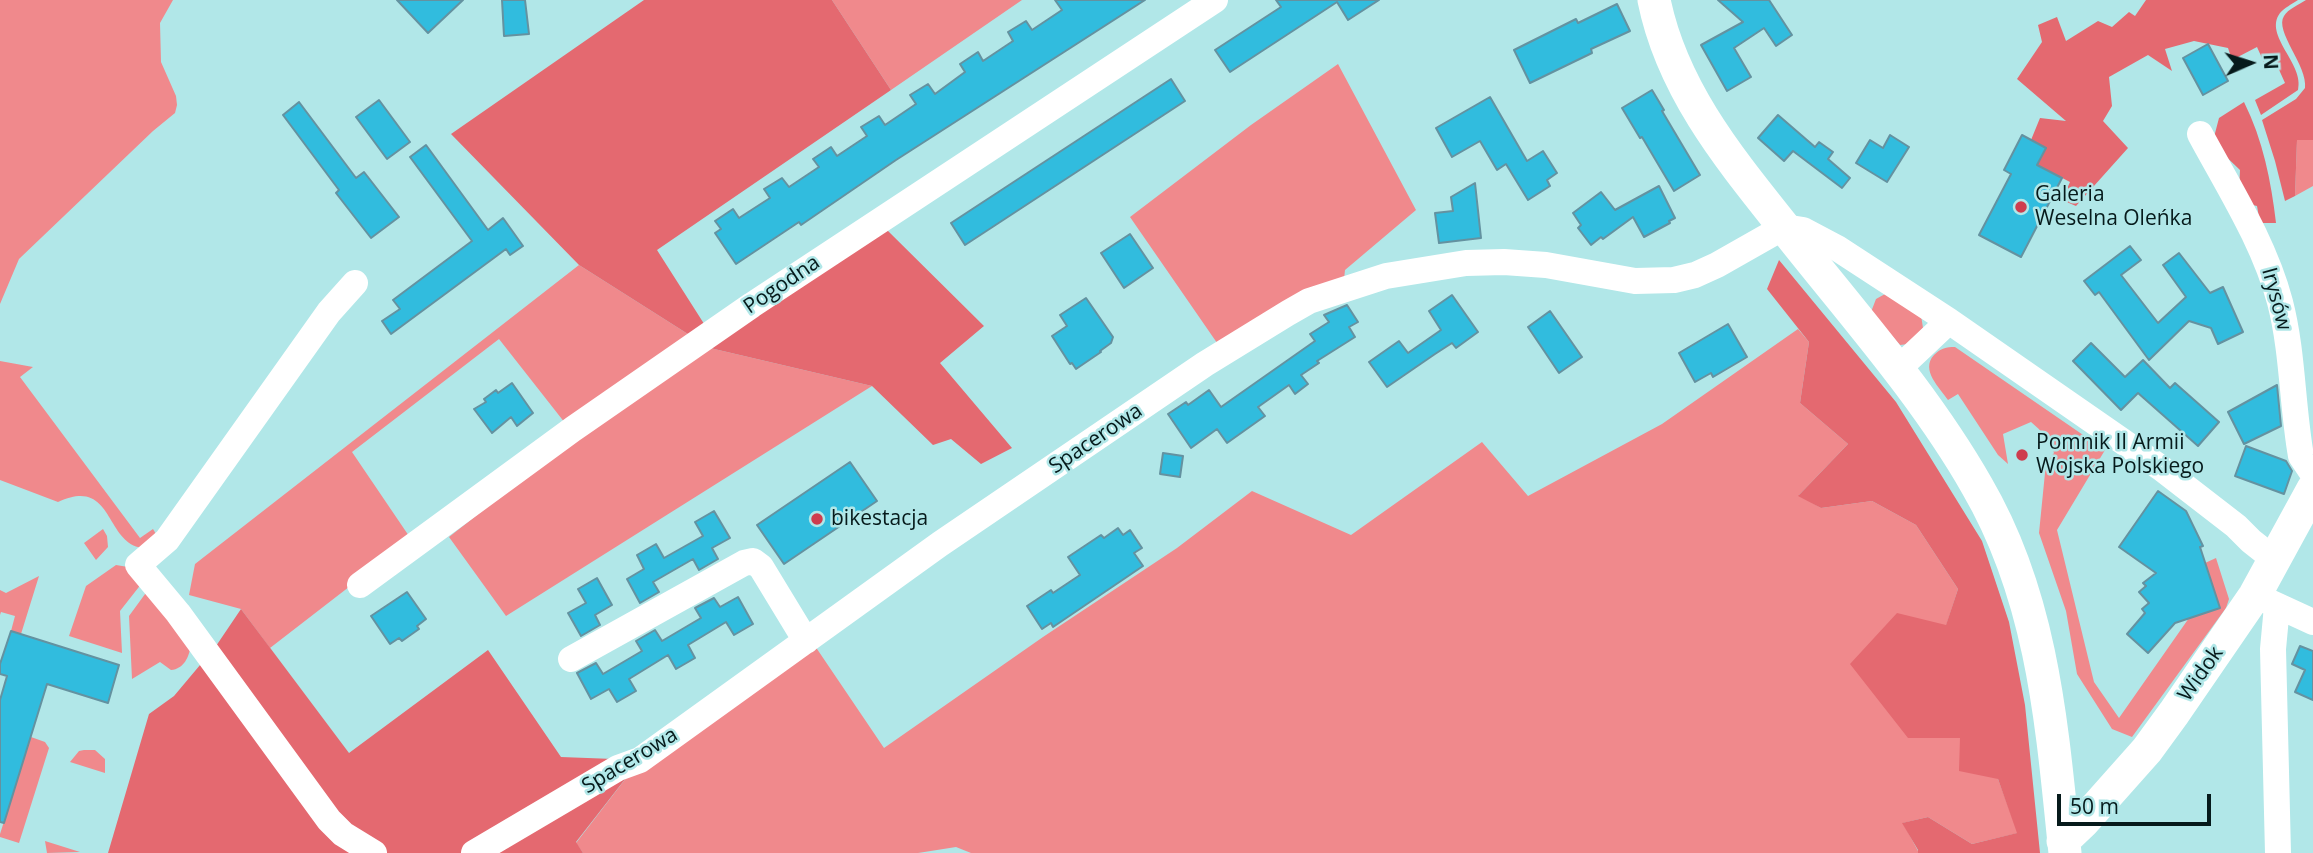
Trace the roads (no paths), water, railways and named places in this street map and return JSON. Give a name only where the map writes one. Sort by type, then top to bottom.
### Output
[{"type":"main road","points":[[1654,0],[1667,47],[1692,101],[1735,166],[1897,370],[1978,486],[2008,550],[2035,631],[2048,692],[2064,847]]},
{"type":"main road","name":"Widok","points":[[2064,847],[2147,750],[2266,601],[2275,560],[2313,489]]},
{"type":"street","name":"Pogodna","points":[[360,585],[573,429],[751,305],[1215,0]]},
{"type":"street","name":"Irysów","points":[[2200,134],[2254,235],[2274,281],[2284,319],[2301,456],[2313,474]]},
{"type":"street","points":[[1784,227],[1803,230],[1837,247],[1949,321],[2161,468],[2275,560]]},
{"type":"street","name":"Spacerowa","points":[[474,853],[618,768],[640,760],[940,544],[1205,364],[1309,301],[1385,276],[1466,263],[1546,265],[1635,281],[1674,280],[1706,270],[1784,227]]},
{"type":"street","points":[[355,283],[329,312],[167,540],[138,565],[178,613],[329,820],[343,834],[374,853]]},
{"type":"street","points":[[1897,370],[1949,321]]},
{"type":"street","points":[[571,659],[744,563],[753,561],[761,567],[806,641]]},
{"type":"street","points":[[2266,601],[2313,622]]},
{"type":"street","name":"Widok","points":[[2266,601],[2273,649],[2278,853]]},
{"type":"place","name":"Galeria Weselna Oleńka","points":[[2021,207]]},
{"type":"place","name":"Pomnik II Armii Wojska Polskiego","points":[[2022,455]]},
{"type":"place","name":"bikestacja","points":[[817,519]]}]
